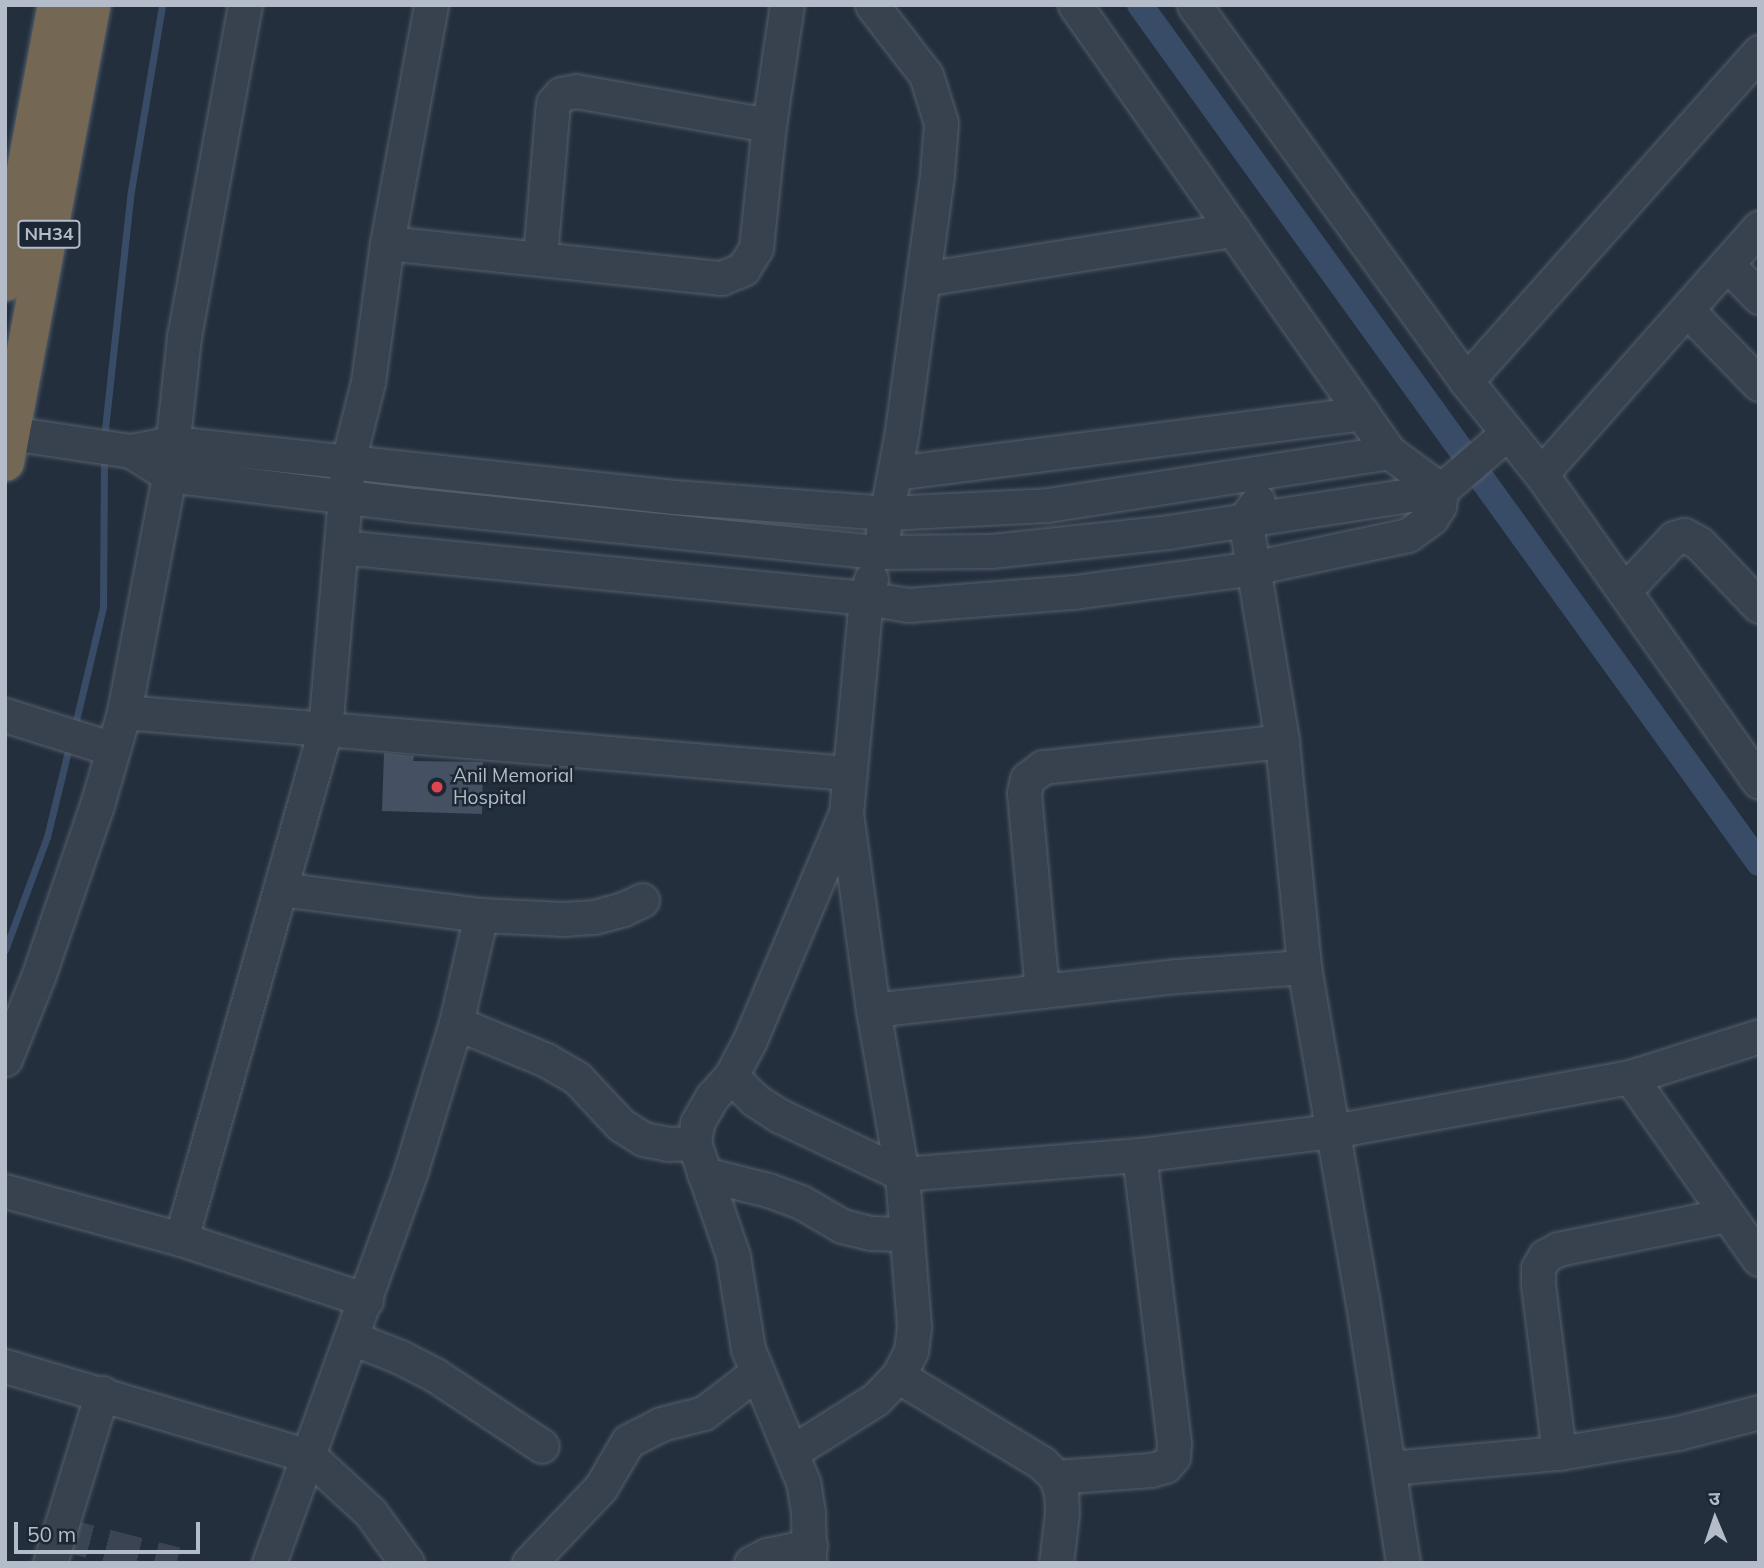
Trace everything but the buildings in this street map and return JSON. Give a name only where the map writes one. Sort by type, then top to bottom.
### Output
[{"type":"highway","name":"NH34","points":[[6,272],[57,5]]},
{"type":"highway","name":"NH34","points":[[8,448],[91,5]]},
{"type":"street","points":[[5,1059],[38,977],[124,712],[170,459],[184,337],[245,5]]},
{"type":"street","points":[[181,1239],[326,730],[348,461],[368,382],[387,243],[431,5]]},
{"type":"street","points":[[387,243],[721,278],[744,269],[756,248],[769,125],[787,5]]},
{"type":"street","points":[[792,1452],[876,1399],[898,1376],[911,1351],[914,1327],[902,1174],[873,1010],[846,813],[866,598],[895,473],[937,175],[941,123],[926,75],[872,5]]},
{"type":"street","points":[[1075,5],[1389,452],[1447,485]]},
{"type":"street","points":[[1194,5],[1465,381],[1500,439],[1541,474],[1759,782]]},
{"type":"street","points":[[1465,381],[1759,52]]},
{"type":"street","points":[[540,257],[552,113],[561,94],[576,91],[769,125]]},
{"type":"street","points":[[1541,474],[1759,228]]},
{"type":"street","points":[[923,279],[1233,230]]},
{"type":"street","points":[[1727,264],[1759,297]]},
{"type":"street","points":[[1688,310],[1759,384]]},
{"type":"street","points":[[895,473],[1362,413]]},
{"type":"street","points":[[341,547],[866,598],[908,605],[1074,592],[1253,568],[1408,535],[1431,518],[1447,485],[1500,439]]},
{"type":"street","points":[[8,448],[56,441],[131,451],[345,497],[878,552],[991,551],[1168,532],[1447,485]]},
{"type":"street","points":[[170,459],[348,461],[674,497],[887,513],[1048,505],[1389,452]]},
{"type":"street","points":[[1260,474],[1258,503],[1245,519],[1282,741],[1304,967],[1390,1468],[1403,1563]]},
{"type":"street","points":[[1624,591],[1674,538],[1684,534],[1699,543],[1759,606]]},
{"type":"street","points":[[124,712],[848,773]]},
{"type":"street","points":[[5,715],[113,749]]},
{"type":"street","points":[[1042,991],[1024,793],[1027,779],[1043,767],[1282,741]]},
{"type":"street","points":[[751,1563],[767,1555],[810,1554],[803,1482],[748,1349],[733,1256],[699,1159],[697,1123],[712,1097],[731,1076],[750,1040],[846,813]]},
{"type":"street","points":[[280,889],[481,915],[564,919],[594,917],[623,909],[642,900]]},
{"type":"street","points":[[269,1563],[411,1170],[456,1023],[481,915]]},
{"type":"street","points":[[873,1010],[1177,976],[1304,967]]},
{"type":"street","points":[[456,1023],[546,1060],[577,1078],[621,1125],[643,1139],[668,1144],[768,1190],[801,1202],[842,1226],[870,1233],[905,1234]]},
{"type":"street","points":[[731,1076],[755,1100],[780,1116],[902,1174],[1139,1155],[1333,1130],[1630,1077],[1759,1036]]},
{"type":"street","points":[[1630,1077],[1759,1259]]},
{"type":"street","points":[[1056,1477],[1151,1470],[1165,1466],[1173,1457],[1174,1443],[1139,1155]]},
{"type":"street","points":[[5,1191],[181,1239],[366,1300]]},
{"type":"street","points":[[1559,1453],[1538,1284],[1538,1268],[1545,1256],[1558,1249],[1727,1215]]},
{"type":"street","points":[[352,1338],[400,1357],[435,1375],[542,1446]]},
{"type":"street","points":[[5,1366],[309,1456],[370,1512],[407,1563]]},
{"type":"street","points":[[529,1563],[601,1487],[628,1441],[661,1424],[704,1413],[756,1373]]},
{"type":"street","points":[[898,1376],[1042,1463],[1056,1477],[1061,1492],[1062,1513],[1056,1563]]},
{"type":"street","points":[[50,1563],[102,1393]]},
{"type":"street","points":[[1390,1468],[1559,1453],[1678,1433],[1759,1412]]},
{"type":"waterway","points":[[104,438],[131,191],[162,5]]},
{"type":"waterway","points":[[1140,5],[1759,863]]},
{"type":"waterway","points":[[74,729],[103,607],[104,457]]},
{"type":"waterway","points":[[5,950],[47,837],[70,743]]},
{"type":"tunnel","points":[[58,1533],[176,1563]]},
{"type":"place","name":"Anil Memorial Hospital","points":[[437,787]]}]
